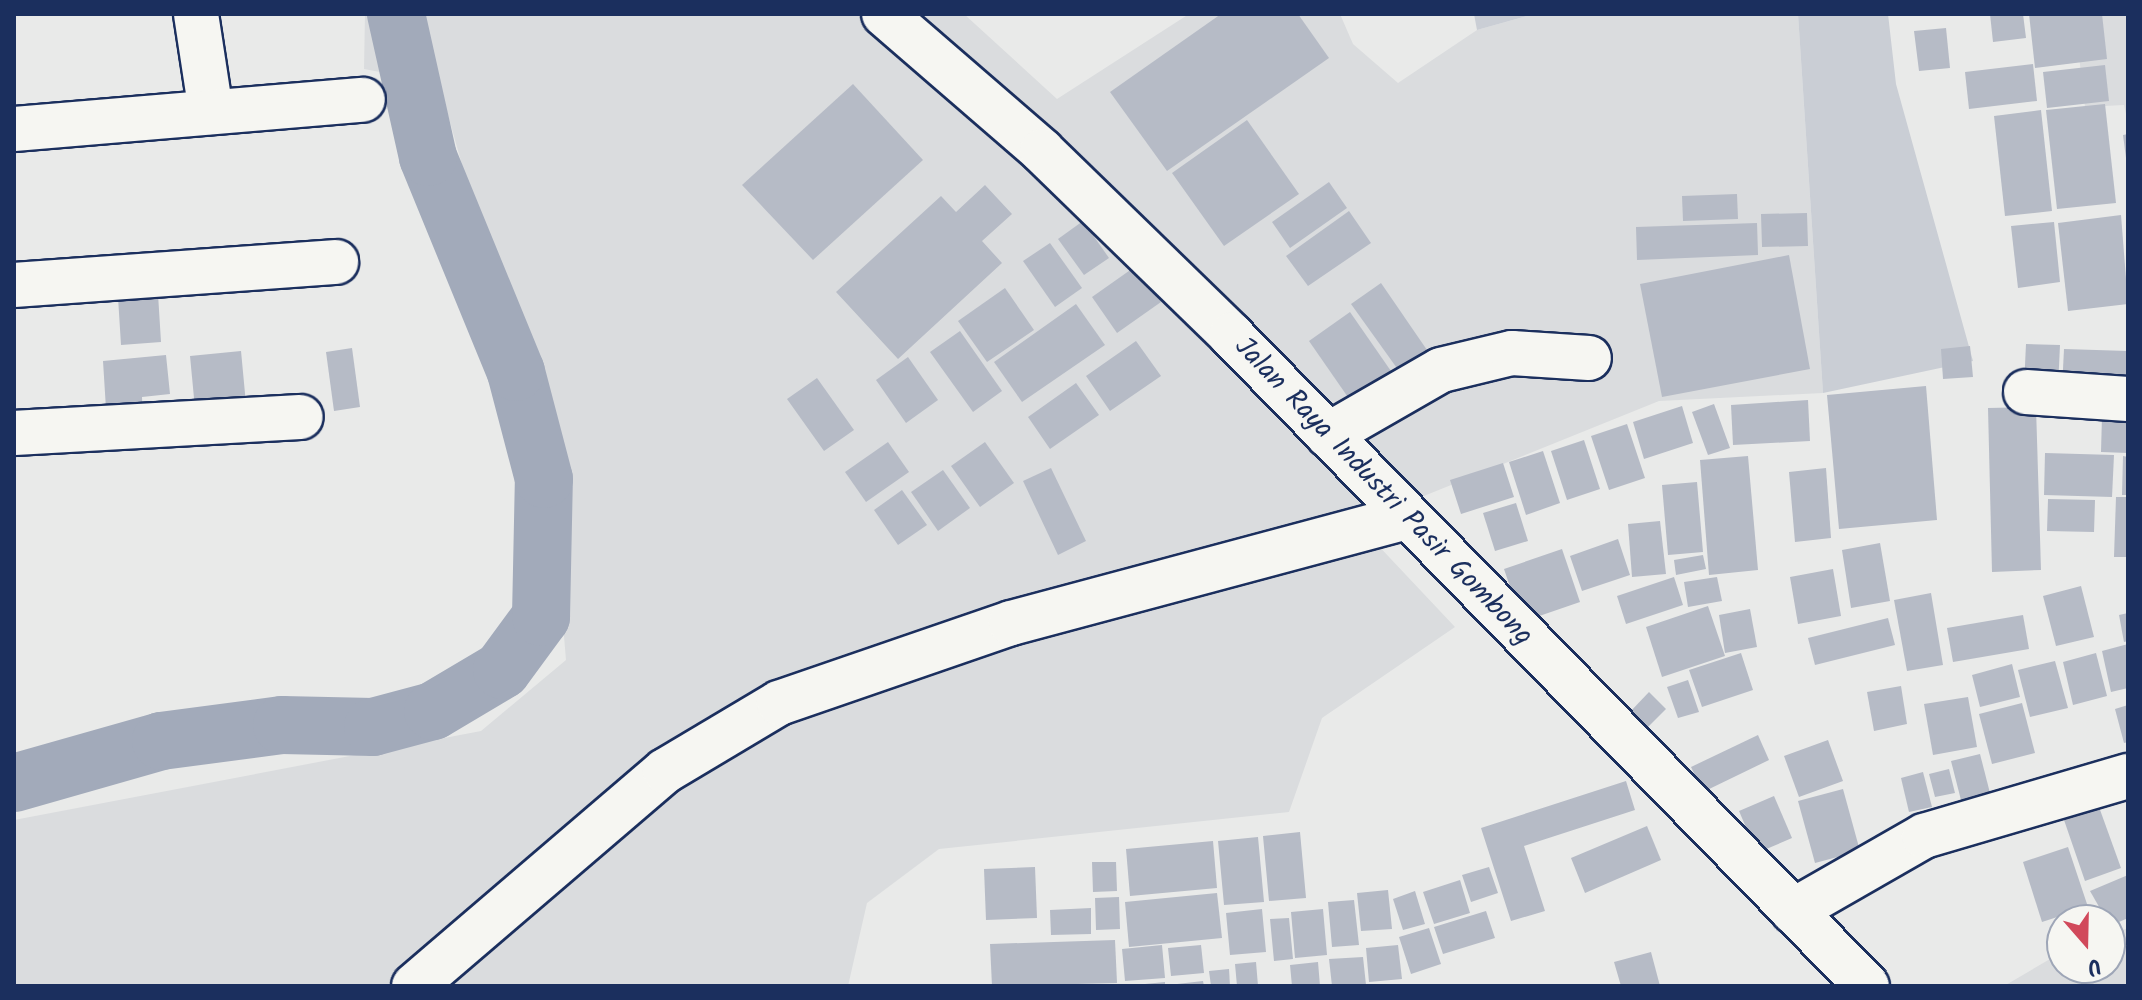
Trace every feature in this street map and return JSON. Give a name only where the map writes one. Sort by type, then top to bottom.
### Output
[{"type":"street","points":[[196,14],[211,112]]},
{"type":"street","name":"Jalan Raya Industri Pasir Gombong","points":[[884,14],[1042,151],[1328,435],[1867,986]]},
{"type":"street","points":[[14,129],[363,100]]},
{"type":"street","points":[[14,285],[336,262]]},
{"type":"street","points":[[1328,435],[1441,370],[1526,352],[1589,358]]},
{"type":"street","points":[[2026,392],[2128,399]]},
{"type":"street","points":[[14,433],[301,417]]},
{"type":"street","points":[[414,986],[665,771],[779,703],[854,671],[1011,623],[1407,517]]},
{"type":"street","points":[[1793,911],[1924,836],[2128,776]]},
{"type":"shaded area","points":[[365,14],[964,14],[1057,99],[1189,14],[1340,14],[1353,44],[1398,83],[1477,30],[1534,14],[1798,14],[1823,393],[1659,401],[1357,523],[1455,627],[1322,718],[1289,812],[939,849],[867,903],[848,986],[14,986],[14,820],[481,731],[566,660],[551,481],[439,83],[364,69]]},
{"type":"shaded area","points":[[1474,14],[1534,14],[1477,30]]},
{"type":"shaded area","points":[[1798,14],[1888,14],[1896,84],[1973,361],[1823,393]]},
{"type":"shaded area","points":[[2074,14],[2128,14],[2128,123],[2124,105],[2085,107]]},
{"type":"shaded area","points":[[2126,929],[2128,986],[2004,986],[2046,961],[2046,984],[2126,984]]},
{"type":"building","points":[[1221,14],[1298,14],[1329,58],[1167,171],[1110,92]]},
{"type":"building","points":[[1990,14],[2023,14],[2026,38],[1993,42]]},
{"type":"building","points":[[2029,14],[2102,14],[2107,59],[2035,68]]},
{"type":"building","points":[[1946,28],[1950,68],[1919,71],[1914,31]]},
{"type":"building","points":[[2033,64],[2037,101],[1969,109],[1965,72]]},
{"type":"building","points":[[2105,65],[2109,101],[2047,108],[2043,72]]},
{"type":"building","points":[[853,84],[923,160],[813,260],[742,185]]},
{"type":"building","points":[[2105,104],[2116,203],[2057,209],[2046,110]]},
{"type":"building","points":[[2041,110],[2052,211],[2005,216],[1994,116]]},
{"type":"building","points":[[1247,120],[1299,194],[1224,246],[1172,173]]},
{"type":"building","points":[[2128,134],[2128,158],[2126,158],[2123,135]]},
{"type":"building","points":[[1329,182],[1347,208],[1290,248],[1272,222]]},
{"type":"building","points":[[985,185],[1012,214],[982,241],[1002,263],[898,359],[836,292],[941,196],[956,212]]},
{"type":"building","points":[[1737,194],[1738,219],[1683,221],[1682,196]]},
{"type":"building","points":[[1349,211],[1371,243],[1308,286],[1286,256]]},
{"type":"building","points":[[1807,213],[1808,246],[1762,247],[1761,214]]},
{"type":"building","points":[[2121,215],[2128,304],[2068,311],[2058,223]]},
{"type":"building","points":[[1083,221],[1109,258],[1084,275],[1058,239]]},
{"type":"building","points":[[2054,222],[2060,282],[2018,288],[2011,226]]},
{"type":"building","points":[[1757,223],[1758,255],[1637,260],[1636,227]]},
{"type":"building","points":[[1050,243],[1082,288],[1055,307],[1023,261]]},
{"type":"building","points":[[1789,255],[1810,369],[1662,397],[1640,284]]},
{"type":"building","points":[[1136,266],[1161,302],[1117,333],[1092,297]]},
{"type":"building","points":[[1381,283],[1427,350],[1399,371],[1351,304]]},
{"type":"building","points":[[1005,288],[1034,330],[987,362],[958,321]]},
{"type":"building","points":[[158,294],[161,342],[121,345],[118,297]]},
{"type":"building","points":[[1076,304],[1105,345],[1022,402],[994,362]]},
{"type":"building","points":[[1350,312],[1393,374],[1352,403],[1309,341]]},
{"type":"building","points":[[960,331],[1002,391],[973,412],[930,352]]},
{"type":"building","points":[[1136,341],[1161,376],[1110,411],[1086,376]]},
{"type":"building","points":[[2026,344],[2060,345],[2058,387],[2024,386]]},
{"type":"building","points":[[1970,346],[1973,377],[1943,379],[1941,349]]},
{"type":"building","points":[[352,348],[360,407],[334,411],[326,352]]},
{"type":"building","points":[[2064,349],[2128,351],[2128,391],[2062,389]]},
{"type":"building","points":[[241,351],[247,415],[196,419],[190,356]]},
{"type":"building","points":[[166,355],[170,394],[142,397],[143,422],[107,425],[103,361]]},
{"type":"building","points":[[908,357],[938,400],[906,423],[876,380]]},
{"type":"building","points":[[817,378],[854,430],[824,451],[787,399]]},
{"type":"building","points":[[1076,383],[1099,415],[1050,449],[1028,417]]},
{"type":"building","points":[[1926,386],[1937,520],[1839,529],[1827,395]]},
{"type":"building","points":[[1808,400],[1810,441],[1733,445],[1731,405]]},
{"type":"building","points":[[1714,404],[1730,448],[1708,455],[1692,412]]},
{"type":"building","points":[[1682,406],[1693,443],[1644,459],[1633,422]]},
{"type":"building","points":[[2036,407],[2041,570],[1992,572],[1988,408]]},
{"type":"building","points":[[2102,416],[2128,416],[2128,453],[2101,452]]},
{"type":"building","points":[[1627,424],[1645,478],[1609,490],[1591,436]]},
{"type":"building","points":[[1584,440],[1600,489],[1567,500],[1551,451]]},
{"type":"building","points":[[888,442],[909,472],[866,502],[845,472]]},
{"type":"building","points":[[985,442],[1014,483],[980,507],[951,466]]},
{"type":"building","points":[[1543,451],[1560,503],[1526,515],[1509,462]]},
{"type":"building","points":[[2045,453],[2114,455],[2112,497],[2044,495]]},
{"type":"building","points":[[1748,456],[1758,570],[1709,575],[1700,460]]},
{"type":"building","points":[[2123,456],[2128,457],[2128,495],[2122,495]]},
{"type":"building","points":[[1503,463],[1514,497],[1461,514],[1450,480]]},
{"type":"building","points":[[1051,468],[1086,541],[1058,555],[1023,481]]},
{"type":"building","points":[[1826,468],[1831,538],[1795,542],[1789,472]]},
{"type":"building","points":[[943,470],[970,508],[938,531],[911,492]]},
{"type":"building","points":[[1697,482],[1703,552],[1668,555],[1662,485]]},
{"type":"building","points":[[902,490],[927,525],[898,545],[874,510]]},
{"type":"building","points":[[2116,497],[2128,497],[2128,557],[2114,557]]},
{"type":"building","points":[[2048,499],[2095,500],[2094,532],[2047,531]]},
{"type":"building","points":[[1516,503],[1528,541],[1495,551],[1483,513]]},
{"type":"building","points":[[1660,521],[1666,574],[1632,577],[1628,524]]},
{"type":"building","points":[[1618,539],[1630,575],[1582,591],[1570,556]]},
{"type":"building","points":[[1880,543],[1890,601],[1851,608],[1842,550]]},
{"type":"building","points":[[1562,549],[1580,602],[1522,622],[1504,569]]},
{"type":"building","points":[[1703,555],[1706,569],[1676,575],[1674,560]]},
{"type":"building","points":[[1833,569],[1841,616],[1798,624],[1790,577]]},
{"type":"building","points":[[1674,577],[1683,605],[1626,624],[1617,596]]},
{"type":"building","points":[[1717,577],[1722,601],[1688,607],[1684,582]]},
{"type":"building","points":[[2081,586],[2094,637],[2056,646],[2043,596]]},
{"type":"building","points":[[1931,593],[1943,665],[1907,671],[1894,600]]},
{"type":"building","points":[[1708,606],[1725,656],[1662,677],[1646,627]]},
{"type":"building","points":[[1750,609],[1757,647],[1725,653],[1719,615]]},
{"type":"building","points":[[2128,613],[2128,641],[2124,642],[2119,615]]},
{"type":"building","points":[[2023,615],[2029,649],[1953,662],[1947,628]]},
{"type":"building","points":[[1888,618],[1895,645],[1815,665],[1808,638]]},
{"type":"building","points":[[2128,644],[2128,688],[2111,692],[2102,651]]},
{"type":"building","points":[[1741,653],[1753,690],[1702,707],[1689,670]]},
{"type":"building","points":[[2096,653],[2107,696],[2073,705],[2063,662]]},
{"type":"building","points":[[2055,661],[2068,708],[2030,717],[2018,670]]},
{"type":"building","points":[[2012,664],[2020,697],[1980,707],[1972,675]]},
{"type":"building","points":[[1688,680],[1699,712],[1678,718],[1667,687]]},
{"type":"building","points":[[1901,686],[1907,724],[1874,731],[1867,692]]},
{"type":"building","points":[[1649,692],[1666,709],[1646,729],[1629,713]]},
{"type":"building","points":[[1968,697],[1977,747],[1933,755],[1924,704]]},
{"type":"building","points":[[2022,703],[2035,753],[1992,764],[1979,714]]},
{"type":"building","points":[[2128,705],[2128,742],[2124,743],[2115,709]]},
{"type":"building","points":[[1758,735],[1769,760],[1703,792],[1691,767]]},
{"type":"building","points":[[1828,740],[1843,781],[1799,797],[1784,756]]},
{"type":"building","points":[[1980,754],[1991,797],[1962,804],[1951,761]]},
{"type":"building","points":[[1949,769],[1955,793],[1935,797],[1929,774]]},
{"type":"building","points":[[1923,772],[1932,807],[1909,812],[1901,778]]},
{"type":"building","points":[[1626,781],[1635,810],[1524,846],[1545,911],[1511,921],[1481,828]]},
{"type":"building","points":[[1843,789],[1860,851],[1815,863],[1798,801]]},
{"type":"building","points":[[1774,796],[1792,838],[1757,853],[1739,811]]},
{"type":"building","points":[[2099,807],[2121,868],[2085,881],[2064,820]]},
{"type":"building","points":[[1647,826],[1661,860],[1585,893],[1571,858]]},
{"type":"building","points":[[1300,832],[1306,898],[1269,901],[1263,836]]},
{"type":"building","points":[[1258,837],[1264,902],[1224,905],[1218,841]]},
{"type":"building","points":[[1213,841],[1217,888],[1130,896],[1126,849]]},
{"type":"building","points":[[2068,847],[2087,904],[2046,904],[2046,921],[2042,922],[2023,862]]},
{"type":"building","points":[[1092,862],[1116,862],[1117,891],[1093,892]]},
{"type":"building","points":[[1035,867],[1037,918],[986,920],[984,869]]},
{"type":"building","points":[[1489,867],[1498,893],[1471,902],[1462,875]]},
{"type":"building","points":[[2128,875],[2128,918],[2126,904],[2097,904],[2090,891]]},
{"type":"building","points":[[1460,880],[1470,913],[1434,924],[1423,892]]},
{"type":"building","points":[[1388,890],[1392,929],[1361,931],[1357,893]]},
{"type":"building","points":[[1415,891],[1425,924],[1403,930],[1393,899]]},
{"type":"building","points":[[1217,893],[1222,938],[1129,947],[1125,902]]},
{"type":"building","points":[[1119,897],[1120,929],[1096,930],[1095,898]]},
{"type":"building","points":[[1354,900],[1359,945],[1332,947],[1328,902]]},
{"type":"building","points":[[1091,908],[1091,934],[1051,935],[1050,910]]},
{"type":"building","points":[[1262,909],[1266,952],[1230,955],[1226,913]]},
{"type":"building","points":[[1323,909],[1327,955],[1295,958],[1291,912]]},
{"type":"building","points":[[1486,911],[1495,938],[1443,954],[1434,927]]},
{"type":"building","points":[[1289,918],[1293,959],[1274,961],[1270,919]]},
{"type":"building","points":[[1429,928],[1441,964],[1411,974],[1399,937]]},
{"type":"building","points":[[1115,940],[1117,983],[992,986],[990,944]]},
{"type":"building","points":[[1162,945],[1165,978],[1125,981],[1122,949]]},
{"type":"building","points":[[1201,945],[1204,973],[1171,976],[1168,948]]},
{"type":"building","points":[[1398,945],[1402,979],[1369,982],[1366,948]]},
{"type":"building","points":[[1651,952],[1660,986],[1621,986],[1614,962]]},
{"type":"building","points":[[1363,957],[1366,985],[1332,986],[1329,959]]},
{"type":"building","points":[[1256,962],[1258,986],[1237,986],[1235,964]]},
{"type":"building","points":[[1318,962],[1320,986],[1292,986],[1290,965]]},
{"type":"building","points":[[1229,969],[1230,986],[1211,986],[1209,971]]},
{"type":"building","points":[[1203,981],[1204,986],[1177,986],[1177,984]]},
{"type":"building","points":[[1165,982],[1165,986],[1145,986],[1145,984]]},
{"type":"waterway","points":[[14,783],[161,741],[282,725],[373,727],[433,711],[502,670],[541,617],[544,479],[516,372],[428,157],[396,14]]}]
